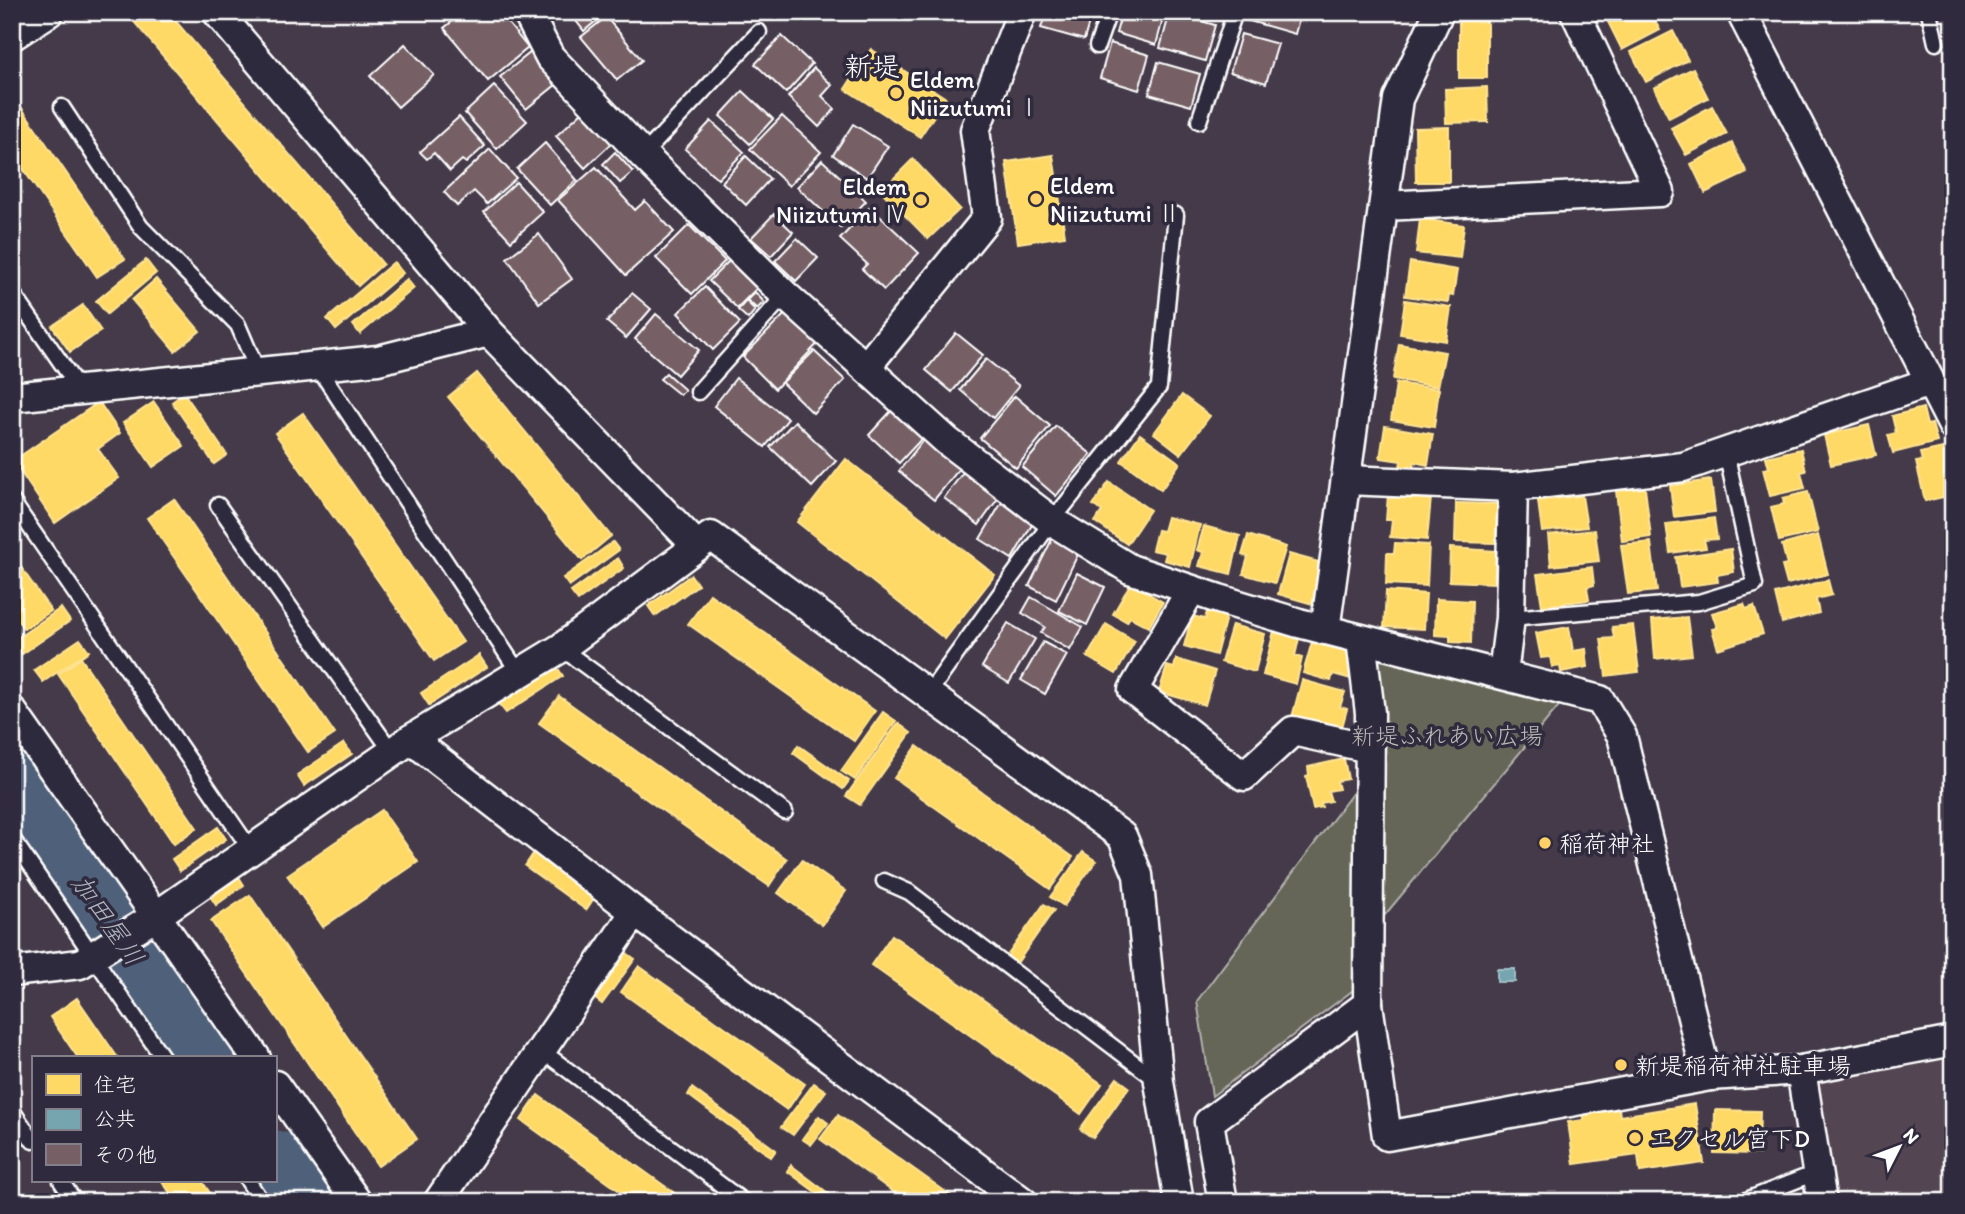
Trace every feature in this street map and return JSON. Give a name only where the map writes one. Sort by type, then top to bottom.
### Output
[{"type":"street","points":[[12,36],[48,12]]},
{"type":"street","points":[[217,12],[489,332],[697,546]]},
{"type":"street","points":[[527,12],[550,57],[643,155],[785,295],[947,441],[1052,521],[1130,569],[1191,590],[1325,630],[1600,700],[1622,736],[1703,1060],[1710,1076]]},
{"type":"street","points":[[866,367],[987,219],[975,130],[1022,12]]},
{"type":"street","points":[[1325,630],[1398,99],[1439,12]]},
{"type":"street","points":[[1384,206],[1660,192],[1575,12]]},
{"type":"street","points":[[1741,12],[1953,426]]},
{"type":"street","points":[[12,397],[377,360],[489,332]]},
{"type":"street","points":[[1346,480],[1513,487],[1683,467],[1930,382]]},
{"type":"street","points":[[1503,674],[1510,618],[1513,487]]},
{"type":"street","points":[[12,972],[80,964],[101,951],[401,746],[561,648],[711,536],[1122,836],[1138,874],[1159,1082],[1179,1202]]},
{"type":"street","points":[[1191,590],[1133,690],[1244,775],[1293,731],[1369,748]]},
{"type":"street","points":[[1362,639],[1370,713],[1368,1004],[1387,1136],[1710,1076],[1801,1070],[1953,1041]]},
{"type":"street","points":[[12,711],[145,923],[254,1056]]},
{"type":"street","points":[[401,746],[635,912],[1023,1202]]},
{"type":"street","points":[[438,1202],[635,912]]},
{"type":"street","points":[[1223,1202],[1209,1122],[1368,1004]]},
{"type":"street","points":[[1801,1070],[1822,1202]]},
{"type":"street","points":[[276,1086],[357,1202]]},
{"type":"lane","points":[[1097,46],[1109,12]]},
{"type":"lane","points":[[1199,121],[1236,12]]},
{"type":"lane","points":[[1930,12],[1936,43]]},
{"type":"lane","points":[[643,155],[759,32]]},
{"type":"lane","points":[[62,107],[141,227],[238,325],[258,372]]},
{"type":"lane","points":[[928,694],[1052,521],[1159,387],[1176,215]]},
{"type":"lane","points":[[12,292],[80,390]]},
{"type":"lane","points":[[698,392],[785,295]]},
{"type":"lane","points":[[317,366],[519,673]]},
{"type":"lane","points":[[1510,618],[1699,602],[1755,585],[1726,452]]},
{"type":"lane","points":[[12,501],[251,850]]},
{"type":"lane","points":[[218,505],[401,746]]},
{"type":"lane","points":[[561,648],[785,812]]},
{"type":"lane","points":[[12,838],[101,951],[162,1056]]},
{"type":"lane","points":[[884,881],[909,892],[1159,1082]]},
{"type":"lane","points":[[541,1050],[744,1202]]},
{"type":"lane","points":[[12,1110],[32,1140]]},
{"type":"lane","points":[[1741,1202],[1818,1172]]},
{"type":"lane","points":[[62,1182],[75,1202]]},
{"type":"lane","points":[[249,1182],[262,1202]]},
{"type":"shaded area","points":[[1953,1055],[1953,1202],[1835,1202],[1813,1088],[1825,1078]]},
{"type":"green space","name":"新堤ふれあい広場","points":[[1376,648],[1567,696],[1384,916]]},
{"type":"green space","name":"新堤ふれあい広場","points":[[1360,783],[1360,985],[1212,1096],[1197,1001]]},
{"type":"building: 住宅","points":[[135,12],[168,12],[383,264],[358,286],[130,17]]},
{"type":"building: 住宅","points":[[1616,12],[1650,12],[1660,30],[1622,50],[1606,18]]},
{"type":"building: 住宅","points":[[1459,20],[1487,20],[1487,78],[1459,78]]},
{"type":"building: 住宅","points":[[1673,31],[1688,60],[1646,82],[1631,52]]},
{"type":"building: 住宅","name":"Eldem Niizutumi Ⅰ","points":[[871,49],[946,98],[920,137],[845,89]]},
{"type":"building: 住宅","points":[[1693,68],[1708,98],[1669,118],[1654,88]]},
{"type":"building: 住宅","points":[[1487,87],[1488,122],[1446,123],[1445,89]]},
{"type":"building: 住宅","points":[[15,98],[125,259],[97,277],[12,153],[12,100]]},
{"type":"building: 住宅","points":[[1712,106],[1727,134],[1686,155],[1671,128]]},
{"type":"building: 住宅","points":[[1449,127],[1449,182],[1416,182],[1415,128]]},
{"type":"building: 住宅","points":[[1732,143],[1747,173],[1705,193],[1691,164]]},
{"type":"building: 住宅","name":"Eldem Niizutumi Ⅱ","points":[[1053,155],[1065,236],[1018,243],[1006,162]]},
{"type":"building: 住宅","name":"Eldem Niizutumi Ⅳ","points":[[913,159],[960,209],[928,239],[881,191]]},
{"type":"building: 住宅","points":[[1420,219],[1464,225],[1460,258],[1416,253]]},
{"type":"building: 住宅","points":[[146,260],[156,273],[107,314],[96,301]]},
{"type":"building: 住宅","points":[[394,262],[403,273],[336,330],[327,319]]},
{"type":"building: 住宅","points":[[1410,262],[1457,270],[1453,296],[1449,295],[1448,302],[1405,296]]},
{"type":"building: 住宅","points":[[156,279],[200,331],[175,351],[132,300]]},
{"type":"building: 住宅","points":[[407,279],[414,288],[360,334],[353,325]]},
{"type":"building: 住宅","points":[[1405,300],[1451,307],[1446,341],[1400,334]]},
{"type":"building: 住宅","points":[[83,305],[101,331],[70,352],[52,326]]},
{"type":"building: 住宅","points":[[1399,344],[1445,352],[1438,387],[1393,379]]},
{"type":"building: 住宅","points":[[477,373],[611,536],[582,560],[448,397]]},
{"type":"building: 住宅","points":[[1396,383],[1439,389],[1434,427],[1391,420]]},
{"type":"building: 住宅","points":[[184,393],[227,455],[214,464],[172,402]]},
{"type":"building: 住宅","points":[[1182,395],[1210,416],[1181,454],[1154,433]]},
{"type":"building: 住宅","points":[[99,402],[120,433],[98,449],[119,478],[55,523],[13,461]]},
{"type":"building: 住宅","points":[[154,402],[184,446],[153,467],[123,423]]},
{"type":"building: 住宅","points":[[1923,408],[1927,425],[1932,424],[1937,442],[1893,453],[1888,435],[1896,433],[1892,416]]},
{"type":"building: 住宅","points":[[303,413],[463,642],[434,661],[275,433]]},
{"type":"building: 住宅","points":[[1869,425],[1876,455],[1831,465],[1824,435]]},
{"type":"building: 住宅","points":[[1385,426],[1433,434],[1428,465],[1414,462],[1413,469],[1400,467],[1401,461],[1380,458]]},
{"type":"building: 住宅","points":[[1140,434],[1180,463],[1161,490],[1121,461]]},
{"type":"building: 住宅","points":[[1943,448],[1945,456],[1951,455],[1953,463],[1953,495],[1925,501],[1916,462],[1922,461],[1920,453]]},
{"type":"building: 住宅","points":[[1801,449],[1806,471],[1801,472],[1805,488],[1770,496],[1763,469],[1769,468],[1766,457]]},
{"type":"building: 住宅","points":[[846,459],[995,575],[945,639],[797,522]]},
{"type":"building: 住宅","points":[[1711,480],[1715,512],[1674,517],[1670,486]]},
{"type":"building: 住宅","points":[[1109,482],[1150,510],[1127,544],[1095,522],[1102,511],[1093,505]]},
{"type":"building: 住宅","points":[[1645,488],[1651,537],[1622,541],[1616,491]]},
{"type":"building: 住宅","points":[[1808,492],[1818,532],[1779,541],[1771,507],[1784,504],[1783,498]]},
{"type":"building: 住宅","points":[[1388,494],[1431,498],[1427,540],[1390,537],[1392,520],[1386,520]]},
{"type":"building: 住宅","points":[[1582,496],[1587,527],[1542,532],[1538,501]]},
{"type":"building: 住宅","points":[[174,499],[335,734],[308,752],[147,518]]},
{"type":"building: 住宅","points":[[1456,503],[1497,504],[1496,543],[1455,542]]},
{"type":"building: 住宅","points":[[1167,517],[1200,525],[1190,567],[1164,560],[1166,553],[1152,550],[1157,530],[1163,531]]},
{"type":"building: 住宅","points":[[1714,518],[1717,539],[1704,540],[1706,548],[1670,553],[1666,524]]},
{"type":"building: 住宅","points":[[1204,526],[1240,536],[1231,574],[1199,566],[1203,552],[1197,550]]},
{"type":"building: 住宅","points":[[1595,530],[1599,561],[1551,566],[1548,535]]},
{"type":"building: 住宅","points":[[1248,535],[1286,547],[1275,583],[1243,574],[1248,557],[1242,555]]},
{"type":"building: 住宅","points":[[1818,535],[1828,574],[1787,584],[1782,566],[1787,565],[1782,545]]},
{"type":"building: 住宅","points":[[613,542],[619,550],[569,586],[563,578]]},
{"type":"building: 住宅","points":[[1651,542],[1657,591],[1628,594],[1621,545]]},
{"type":"building: 住宅","points":[[1395,543],[1429,545],[1427,586],[1386,584],[1387,553],[1394,553]]},
{"type":"building: 住宅","points":[[1450,548],[1496,551],[1494,583],[1449,581]]},
{"type":"building: 住宅","points":[[1731,549],[1734,572],[1717,575],[1718,582],[1680,587],[1676,557]]},
{"type":"building: 住宅","points":[[12,554],[51,611],[24,629],[12,613]]},
{"type":"building: 住宅","points":[[1289,554],[1322,563],[1316,605],[1278,594]]},
{"type":"building: 住宅","points":[[618,558],[624,568],[578,601],[571,592]]},
{"type":"building: 住宅","points":[[1592,567],[1594,585],[1587,587],[1589,600],[1542,606],[1537,574]]},
{"type":"building: 住宅","points":[[691,575],[698,585],[655,616],[648,606]]},
{"type":"building: 住宅","points":[[1828,580],[1832,595],[1816,599],[1819,613],[1782,623],[1775,594]]},
{"type":"building: 住宅","points":[[1131,583],[1163,602],[1149,627],[1130,617],[1127,622],[1113,614]]},
{"type":"building: 住宅","points":[[1386,591],[1426,594],[1424,629],[1384,627]]},
{"type":"building: 住宅","points":[[710,594],[875,711],[854,741],[688,624]]},
{"type":"building: 住宅","points":[[1436,599],[1472,601],[1471,643],[1450,642],[1450,636],[1435,635]]},
{"type":"building: 住宅","points":[[1744,604],[1746,609],[1754,606],[1763,634],[1718,649],[1712,629],[1717,628],[1712,613]]},
{"type":"building: 住宅","points":[[61,608],[70,621],[22,654],[13,641]]},
{"type":"building: 住宅","points":[[1208,608],[1227,613],[1216,655],[1184,646],[1192,616],[1205,619]]},
{"type":"building: 住宅","points":[[1687,617],[1692,655],[1655,659],[1652,620]]},
{"type":"building: 住宅","points":[[1106,624],[1135,641],[1116,674],[1087,657]]},
{"type":"building: 住宅","points":[[1232,625],[1265,634],[1255,672],[1221,662]]},
{"type":"building: 住宅","points":[[1633,625],[1639,672],[1606,676],[1601,639],[1614,638],[1612,627]]},
{"type":"building: 住宅","points":[[1275,627],[1300,634],[1295,656],[1302,658],[1296,684],[1263,675]]},
{"type":"building: 住宅","points":[[1569,627],[1573,651],[1586,649],[1588,667],[1561,672],[1560,666],[1552,667],[1550,657],[1541,658],[1536,633]]},
{"type":"building: 住宅","points":[[1314,635],[1349,646],[1356,661],[1351,679],[1333,674],[1331,681],[1303,673]]},
{"type":"building: 住宅","points":[[80,639],[89,651],[43,682],[34,670]]},
{"type":"building: 住宅","points":[[479,655],[487,667],[429,705],[421,693]]},
{"type":"building: 住宅","points":[[81,658],[197,828],[174,844],[58,674]]},
{"type":"building: 住宅","points":[[1176,659],[1215,671],[1205,705],[1159,692],[1167,666],[1174,668]]},
{"type":"building: 住宅","points":[[555,664],[563,676],[506,713],[497,702]]},
{"type":"building: 住宅","points":[[1302,680],[1345,692],[1340,707],[1347,709],[1341,731],[1292,717]]},
{"type":"building: 住宅","points":[[559,696],[787,859],[769,886],[539,723]]},
{"type":"building: 住宅","points":[[883,712],[896,721],[855,780],[841,771]]},
{"type":"building: 住宅","points":[[898,723],[911,733],[860,805],[846,796]]},
{"type":"building: 住宅","points":[[344,743],[352,754],[304,786],[297,775]]},
{"type":"building: 住宅","points":[[798,745],[849,781],[843,789],[793,753]]},
{"type":"building: 住宅","points":[[917,746],[1073,857],[1050,889],[894,778]]},
{"type":"building: 住宅","points":[[1344,759],[1348,779],[1337,781],[1339,789],[1328,791],[1331,801],[1321,803],[1322,807],[1313,809],[1306,776],[1309,775],[1308,767]]},
{"type":"building: 住宅","points":[[382,810],[418,862],[323,927],[287,875]]},
{"type":"building: 住宅","points":[[218,827],[226,839],[180,871],[172,859]]},
{"type":"building: 住宅","points":[[535,851],[596,895],[586,910],[525,866]]},
{"type":"building: 住宅","points":[[1083,852],[1096,861],[1064,906],[1050,897]]},
{"type":"building: 住宅","points":[[802,860],[846,891],[822,925],[778,893]]},
{"type":"building: 住宅","points":[[239,877],[244,885],[216,905],[210,896]]},
{"type":"building: 住宅","points":[[250,895],[417,1139],[378,1166],[211,921]]},
{"type":"building: 住宅","points":[[1044,904],[1054,910],[1017,963],[1007,956]]},
{"type":"building: 住宅","points":[[892,935],[1102,1084],[1081,1114],[871,965]]},
{"type":"building: 住宅","points":[[621,949],[635,959],[602,1004],[588,993]]},
{"type":"building: 住宅","points":[[639,966],[805,1084],[787,1110],[621,992]]},
{"type":"building: 住宅","points":[[77,998],[117,1056],[77,1056],[50,1017]]},
{"type":"building: 住宅","points":[[1117,1078],[1129,1087],[1093,1138],[1080,1129]]},
{"type":"building: 住宅","points":[[814,1083],[826,1091],[793,1135],[781,1127]]},
{"type":"building: 住宅","points":[[692,1088],[776,1150],[771,1157],[688,1095]]},
{"type":"building: 住宅","points":[[538,1095],[687,1202],[635,1202],[521,1120]]},
{"type":"building: 住宅","name":"エクセル宮下D","points":[[1695,1104],[1704,1163],[1640,1172],[1638,1155],[1574,1164],[1568,1122],[1584,1120],[1583,1114],[1619,1109],[1620,1116]]},
{"type":"building: 住宅","points":[[1715,1110],[1760,1111],[1759,1154],[1714,1153]]},
{"type":"building: 住宅","points":[[838,1115],[960,1202],[907,1202],[820,1139]]},
{"type":"building: 住宅","points":[[819,1116],[828,1123],[811,1145],[802,1139]]},
{"type":"building: 住宅","points":[[791,1165],[840,1202],[829,1202],[787,1171]]},
{"type":"building: 住宅","points":[[163,1182],[203,1182],[216,1202],[176,1202]]},
{"type":"building: 公共","points":[[1497,969],[1515,969],[1515,982],[1497,982]]},
{"type":"building: その他","points":[[464,12],[499,12],[528,48],[488,81],[444,28]]},
{"type":"building: その他","points":[[569,12],[607,12],[584,31]]},
{"type":"building: その他","points":[[1046,12],[1092,12],[1084,40],[1041,28]]},
{"type":"building: その他","points":[[1122,12],[1165,12],[1156,45],[1116,33]]},
{"type":"building: その他","points":[[1170,12],[1215,25],[1205,61],[1160,48]]},
{"type":"building: その他","points":[[1193,12],[1221,12],[1219,20]]},
{"type":"building: その他","points":[[1248,12],[1301,12],[1295,34],[1246,20]]},
{"type":"building: その他","points":[[606,17],[642,60],[617,80],[581,37]]},
{"type":"building: その他","points":[[1241,34],[1278,44],[1266,83],[1230,72]]},
{"type":"building: その他","points":[[782,36],[812,64],[786,93],[755,64]]},
{"type":"building: その他","points":[[1110,43],[1149,55],[1139,90],[1100,78]]},
{"type":"building: その他","points":[[405,44],[434,75],[398,107],[370,76]]},
{"type":"building: その他","points":[[531,52],[557,84],[526,109],[500,77]]},
{"type":"building: その他","points":[[1158,62],[1200,74],[1191,106],[1149,94]]},
{"type":"building: その他","points":[[814,68],[832,85],[822,96],[835,109],[819,127],[788,97]]},
{"type":"building: その他","points":[[494,86],[527,121],[497,149],[465,113]]},
{"type":"building: その他","points":[[743,91],[773,119],[750,144],[720,116]]},
{"type":"building: その他","points":[[582,112],[612,143],[585,168],[556,136]]},
{"type":"building: その他","points":[[782,116],[821,152],[789,186],[750,149]]},
{"type":"building: その他","points":[[459,117],[485,146],[466,163],[462,160],[450,171],[434,153],[427,159],[420,152]]},
{"type":"building: その他","points":[[711,121],[744,152],[718,179],[685,149]]},
{"type":"building: その他","points":[[853,124],[888,146],[867,178],[833,155]]},
{"type":"building: その他","points":[[545,143],[577,180],[550,205],[517,169]]},
{"type":"building: その他","points":[[490,149],[516,178],[487,204],[474,191],[457,206],[444,192]]},
{"type":"building: その他","points":[[615,152],[633,172],[620,183],[603,164]]},
{"type":"building: その他","points":[[746,156],[770,179],[746,205],[722,182]]},
{"type":"building: その他","points":[[822,160],[866,201],[841,228],[797,187]]},
{"type":"building: その他","points":[[596,167],[635,210],[645,201],[674,232],[626,275],[558,200]]},
{"type":"building: その他","points":[[516,182],[543,212],[511,241],[484,212]]},
{"type":"building: その他","points":[[870,207],[919,253],[884,290],[862,269],[867,264],[840,239]]},
{"type":"building: その他","points":[[774,214],[793,232],[771,256],[751,238]]},
{"type":"building: その他","points":[[689,225],[725,261],[692,294],[656,258]]},
{"type":"building: その他","points":[[539,234],[572,279],[539,303],[507,258]]},
{"type":"building: その他","points":[[797,238],[818,258],[796,281],[775,261]]},
{"type":"building: その他","points":[[732,258],[760,285],[737,308],[709,281]]},
{"type":"building: その他","points":[[705,287],[740,323],[713,350],[678,313]]},
{"type":"building: その他","points":[[755,292],[764,302],[757,309],[747,300]]},
{"type":"building: その他","points":[[632,293],[651,309],[626,338],[607,322]]},
{"type":"building: その他","points":[[746,301],[755,310],[748,319],[738,310]]},
{"type":"building: その他","points":[[789,310],[821,340],[775,389],[743,357]]},
{"type":"building: その他","points":[[656,314],[699,350],[677,375],[635,339]]},
{"type":"building: その他","points":[[956,333],[983,355],[952,392],[926,370]]},
{"type":"building: その他","points":[[814,351],[845,380],[813,413],[782,383]]},
{"type":"building: その他","points":[[986,359],[1019,386],[993,418],[960,390]]},
{"type":"building: その他","points":[[666,373],[685,390],[680,395],[660,379]]},
{"type":"building: その他","points":[[736,378],[788,419],[765,447],[714,406]]},
{"type":"building: その他","points":[[1015,396],[1050,426],[1016,468],[980,438]]},
{"type":"building: その他","points":[[894,408],[925,435],[899,463],[869,435]]},
{"type":"building: その他","points":[[795,421],[836,461],[812,487],[770,447]]},
{"type":"building: その他","points":[[1056,426],[1091,454],[1056,496],[1022,467]]},
{"type":"building: その他","points":[[924,439],[960,468],[934,500],[899,471]]},
{"type":"building: その他","points":[[964,471],[999,497],[979,525],[944,498]]},
{"type":"building: その他","points":[[1005,497],[1037,516],[1012,559],[980,539]]},
{"type":"building: その他","points":[[1054,535],[1081,548],[1056,600],[1029,586]]},
{"type":"building: その他","points":[[1077,573],[1105,587],[1087,625],[1059,611]]},
{"type":"building: その他","points":[[1031,597],[1083,627],[1070,650],[1041,633],[1045,627],[1022,613]]},
{"type":"building: その他","points":[[1008,623],[1035,639],[1009,683],[982,667]]},
{"type":"building: その他","points":[[1043,642],[1067,655],[1045,694],[1021,680]]},
{"type":"waterway","name":"加田屋川","points":[[12,783],[203,1056]]},
{"type":"waterway","name":"加田屋川","points":[[276,1162],[303,1202]]},
{"type":"place","name":"Eldem Niizutumi Ⅰ","points":[[896,93]]},
{"type":"place","name":"Eldem Niizutumi Ⅱ","points":[[1036,199]]},
{"type":"place","name":"Eldem Niizutumi Ⅳ","points":[[921,200]]},
{"type":"place","name":"稲荷神社","points":[[1545,843]]},
{"type":"place","name":"新堤稲荷神社駐車場","points":[[1621,1065]]},
{"type":"place","name":"エクセル宮下D","points":[[1635,1138]]},
{"type":"district","name":"新堤","points":[[872,66]]}]
